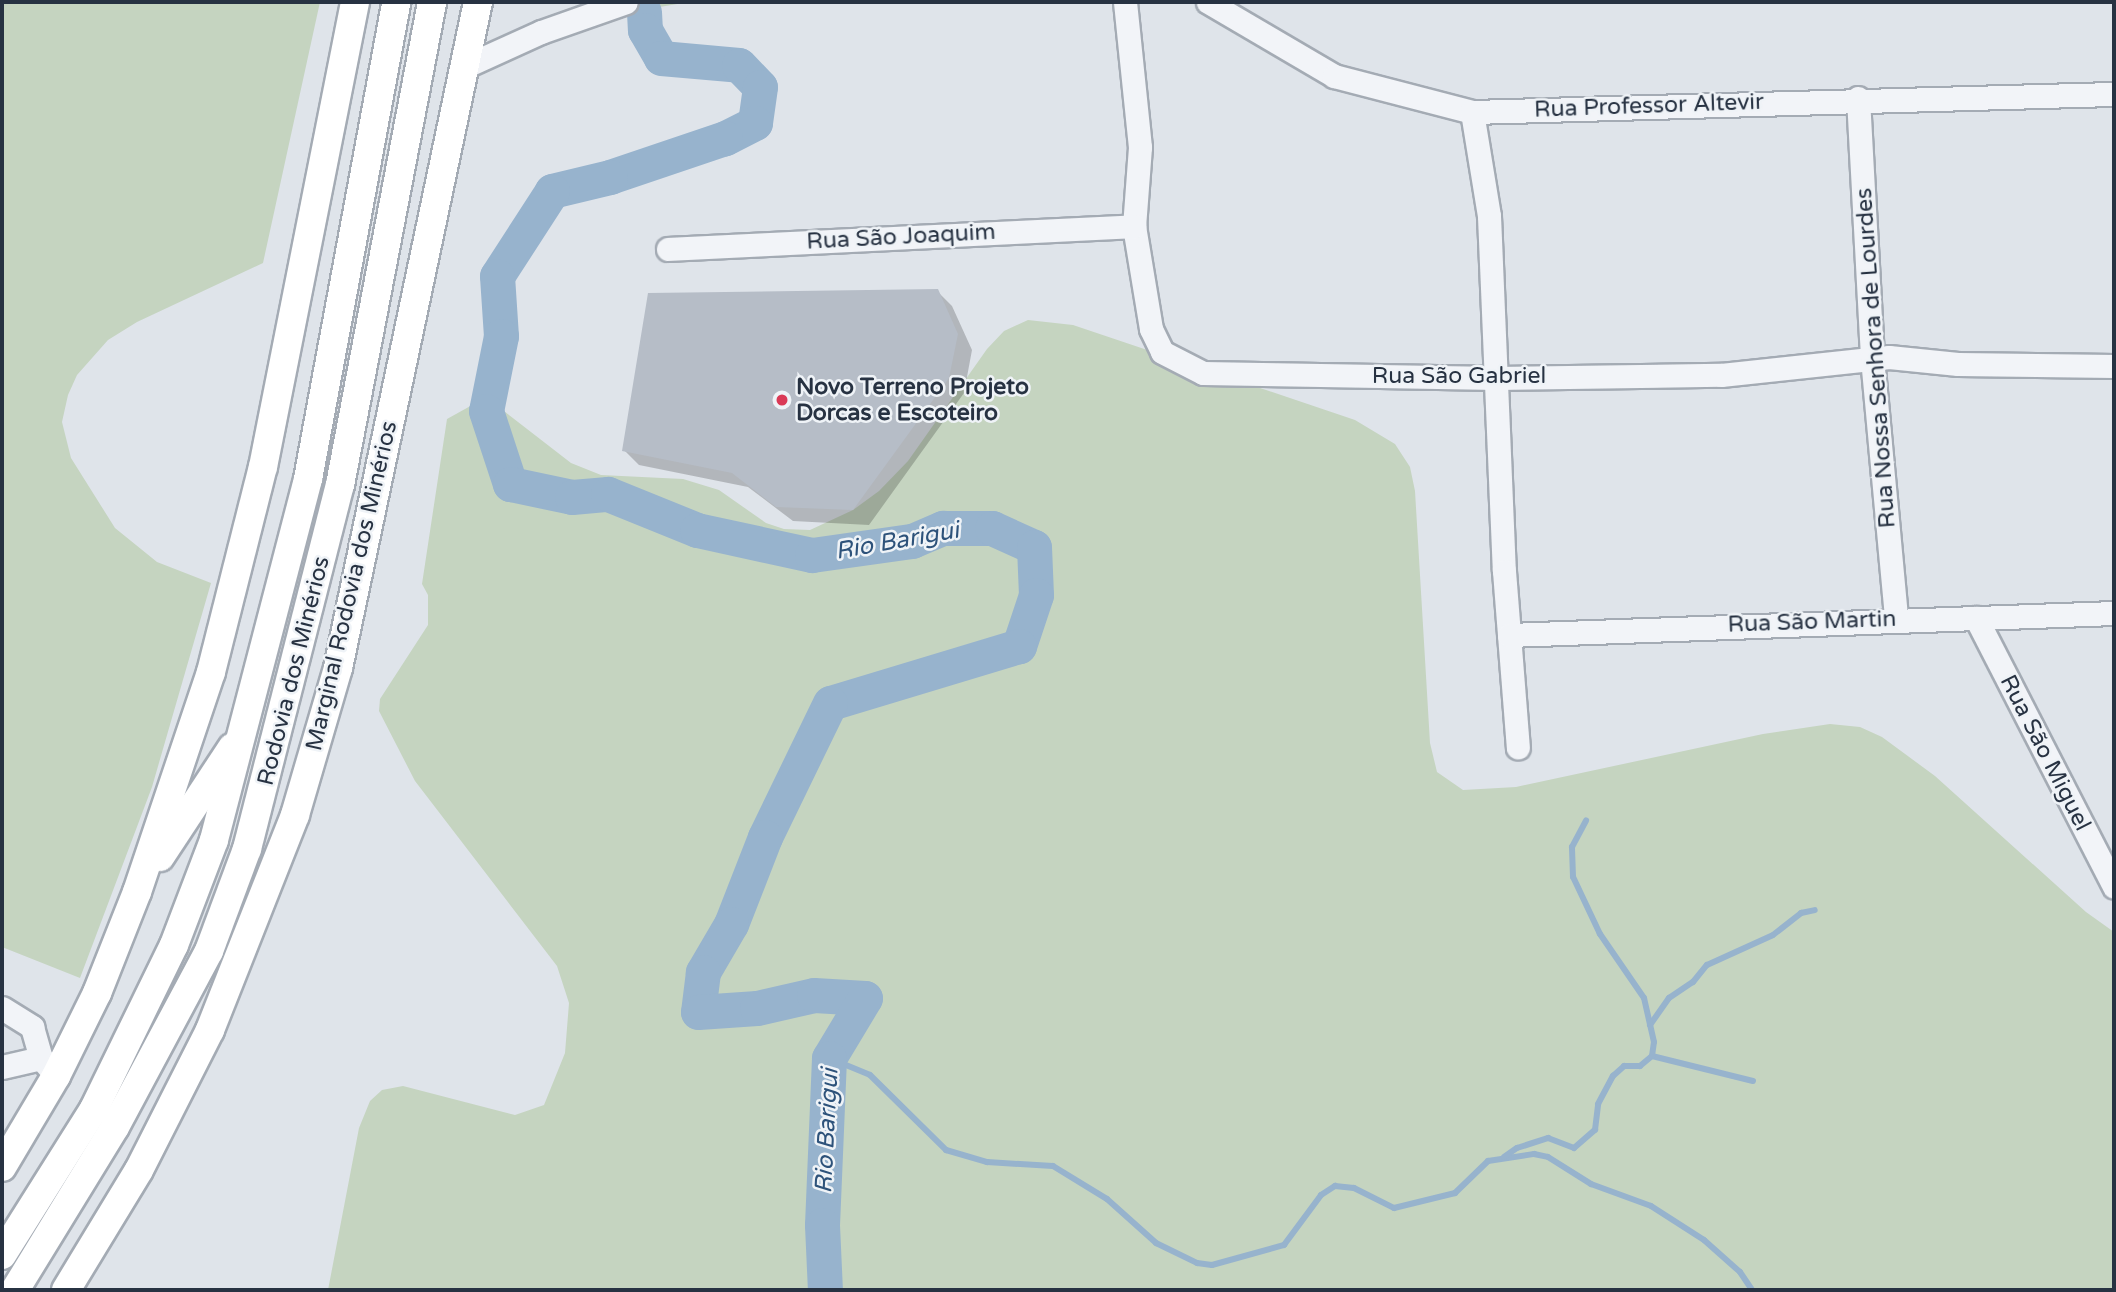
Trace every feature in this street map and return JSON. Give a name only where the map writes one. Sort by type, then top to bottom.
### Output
[{"type":"main road","points":[[2,1167],[49,1067],[97,993],[137,892],[238,580],[355,2]]},
{"type":"main road","name":"Rodovia dos Minérios","points":[[2,1255],[94,1109],[174,945],[214,839],[247,725],[308,479],[396,2]]},
{"type":"main road","name":"Rodovia dos Minérios","points":[[15,1290],[115,1127],[209,951],[247,849],[340,485],[432,2]]},
{"type":"main road","name":"Marginal Rodovia dos Minérios","points":[[66,1290],[139,1170],[210,1030],[295,815],[338,668],[478,2]]},
{"type":"main road","points":[[137,892],[247,725]]},
{"type":"street","points":[[466,66],[541,32],[626,2]]},
{"type":"street","name":"Rua São Gabriel","points":[[1125,2],[1140,147],[1135,226],[1151,329],[1162,352],[1176,362],[1203,373],[1496,378],[1721,375],[1872,358],[1958,365],[2114,366]]},
{"type":"street","name":"Rua Professor Altevir","points":[[1208,2],[1334,76],[1472,111],[1858,98],[2114,94]]},
{"type":"street","name":"Rua Nossa Senhora de Lourdes","points":[[1858,98],[1872,358],[1896,618]]},
{"type":"street","points":[[1472,111],[1489,216],[1509,635],[1518,747]]},
{"type":"street","name":"Rua São Joaquim","points":[[668,249],[1135,226]]},
{"type":"street","name":"Rua São Martin","points":[[1509,635],[1896,618],[2114,613]]},
{"type":"street","name":"Rua São Miguel","points":[[1976,618],[2114,887]]},
{"type":"street","points":[[2,1008],[32,1027],[49,1067],[2,1067]]},
{"type":"green space","points":[[2,2],[320,2],[263,263],[137,322],[108,340],[77,375],[68,395],[62,422],[71,458],[115,528],[157,562],[211,583],[152,787],[80,978],[2,947]]},
{"type":"green space","points":[[623,2],[689,2],[648,9]]},
{"type":"green space","points":[[1028,320],[1073,325],[1355,420],[1395,444],[1410,467],[1415,491],[1430,743],[1437,772],[1463,790],[1516,787],[1763,734],[1830,724],[1860,727],[1882,737],[1935,776],[2086,912],[2114,932],[2114,1290],[328,1290],[359,1128],[370,1101],[382,1090],[403,1086],[515,1115],[544,1105],[565,1053],[569,1003],[557,966],[415,781],[379,711],[380,699],[428,625],[428,595],[422,584],[447,419],[474,404],[500,408],[571,463],[601,475],[683,479],[719,490],[766,523],[784,529],[810,530],[853,510],[879,491],[908,461],[987,349],[1004,331]]},
{"type":"building","name":"Novo Terreno Projeto Dorcas e Escoteiro","points":[[938,289],[958,334],[949,378],[853,510],[776,507],[732,473],[622,451],[648,293]]},
{"type":"waterway","name":"Rio Barigui","points":[[644,12],[645,30],[661,58],[739,65],[760,87],[755,123],[725,138],[610,177],[552,191],[497,276],[501,336],[486,411],[510,484],[572,497],[608,494],[697,530],[812,555],[912,541],[943,528],[992,528],[1034,547],[1036,595],[1019,646],[830,703],[765,837],[731,924],[703,972],[698,1012],[757,1008],[814,995],[865,998],[829,1058],[822,1225],[825,1290]]},
{"type":"waterway","points":[[1504,1157],[1517,1148],[1548,1138],[1574,1148],[1595,1130],[1598,1104],[1613,1076],[1624,1066],[1640,1066],[1652,1056],[1654,1042],[1644,998],[1600,934],[1573,877],[1572,847],[1586,821]]},
{"type":"waterway","points":[[1650,1025],[1669,998],[1693,982],[1707,965],[1773,935],[1801,913],[1815,910]]},
{"type":"waterway","points":[[1652,1056],[1753,1081]]},
{"type":"waterway","points":[[829,1058],[870,1075],[946,1150],[987,1162],[1053,1166],[1107,1199],[1156,1243],[1197,1263],[1212,1265],[1284,1245],[1321,1195],[1335,1186],[1354,1188],[1394,1208],[1455,1193],[1488,1161],[1534,1154],[1548,1157],[1591,1184],[1651,1206],[1704,1240],[1740,1272],[1752,1290]]},
{"type":"place","name":"Novo Terreno Projeto Dorcas e Escoteiro","points":[[782,400]]}]
